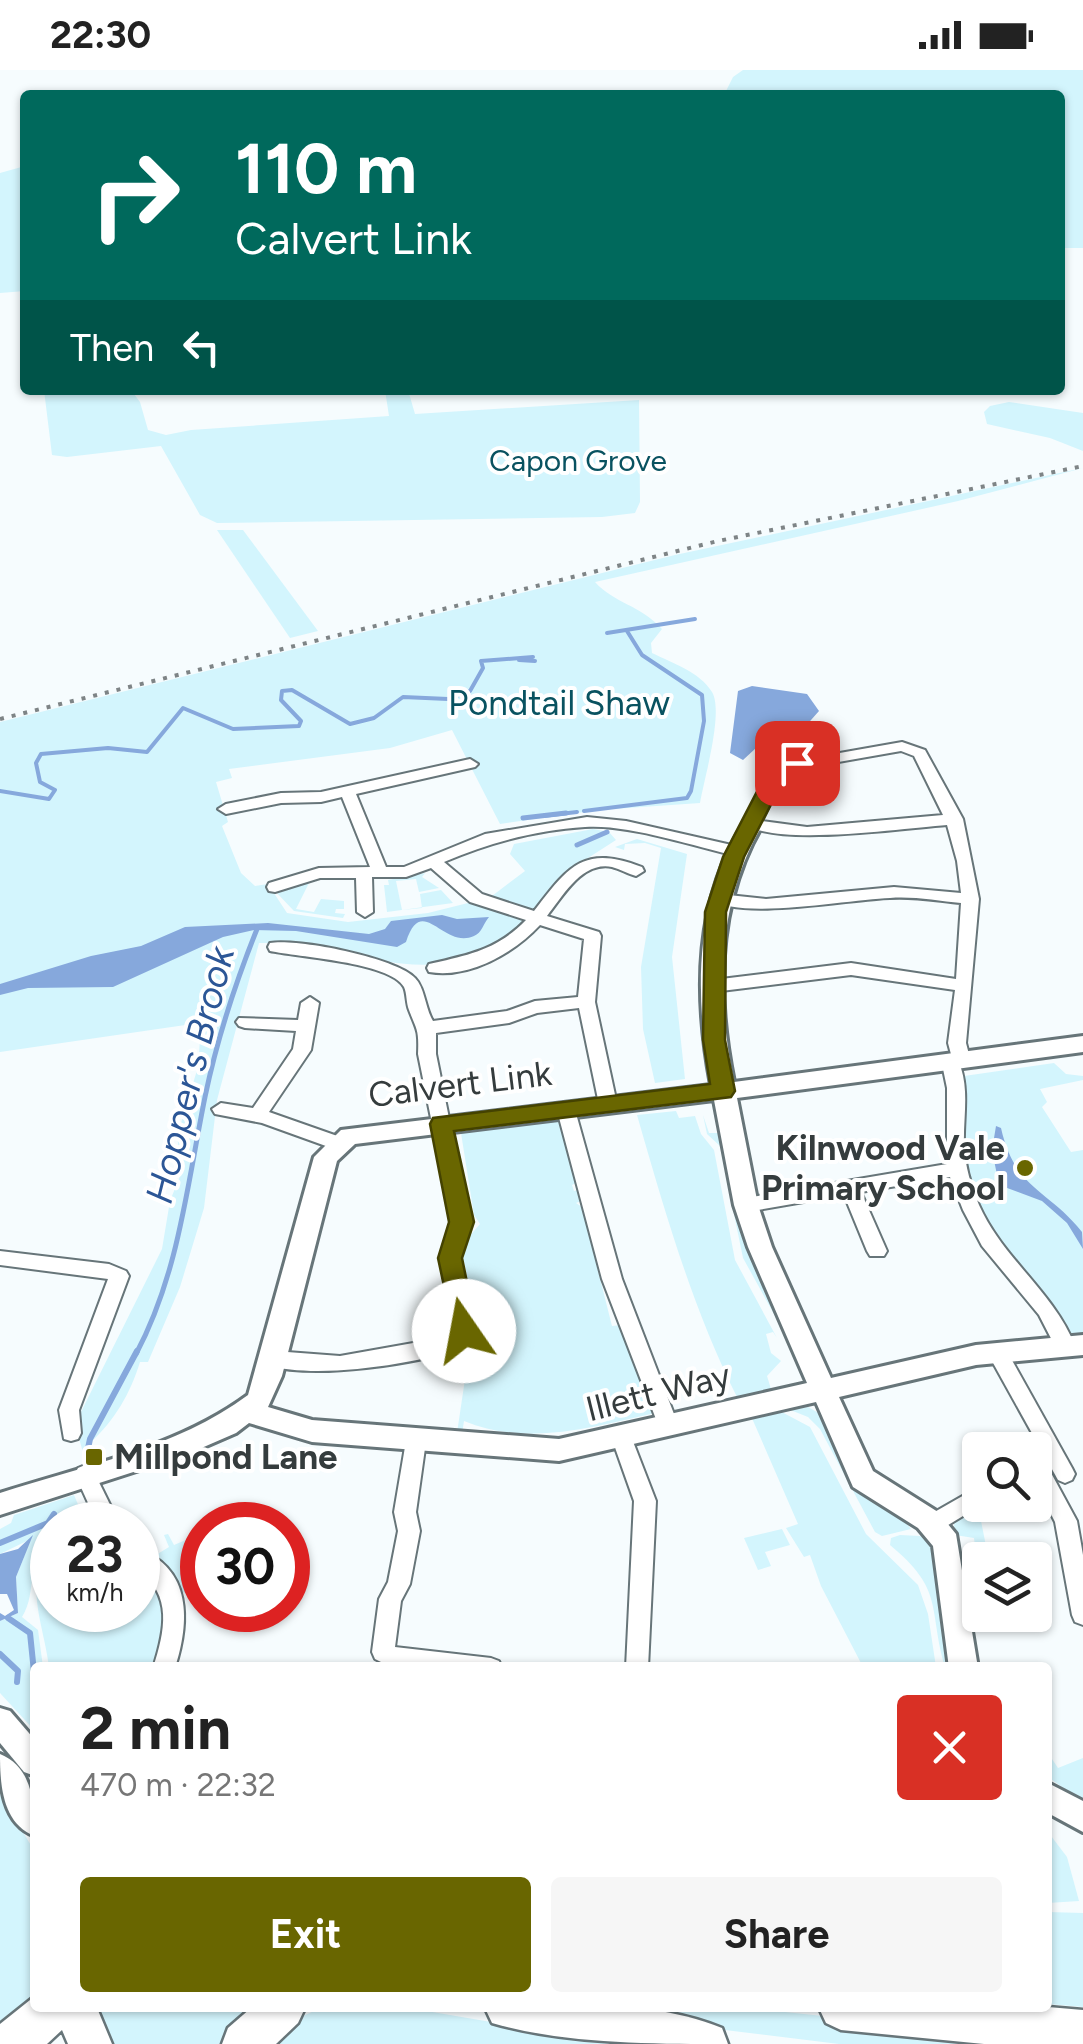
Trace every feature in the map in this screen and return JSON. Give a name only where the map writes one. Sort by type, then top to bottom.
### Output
[{"type":"highway","points":[[8,2044],[50,2012]]},
{"type":"highway","points":[[77,2012],[90,2044]]},
{"type":"highway","points":[[529,2012],[706,2044]]},
{"type":"highway","points":[[882,2012],[1083,2032]]},
{"type":"street","points":[[963,1662],[948,1548],[932,1524],[863,1479],[760,1247],[746,1204],[723,1091],[714,1040],[714,918],[736,851],[775,776],[788,766],[912,747],[927,764],[956,819],[970,876],[971,899],[952,1129],[957,1168],[989,1241],[1074,1345]]},
{"type":"street","points":[[226,809],[281,798],[348,792],[470,764]]},
{"type":"street","points":[[348,792],[376,857],[365,912]]},
{"type":"street","points":[[753,824],[798,832],[956,819]]},
{"type":"street","points":[[275,887],[312,874],[406,872],[485,839],[593,822],[736,851]]},
{"type":"street","points":[[435,968],[496,951],[520,936],[573,874],[590,862],[608,861],[636,871]]},
{"type":"street","points":[[434,862],[476,898],[593,936],[586,1002],[608,1104]]},
{"type":"street","points":[[719,899],[766,904],[894,892],[971,899]]},
{"type":"street","points":[[274,1359],[350,1363],[448,1346],[463,1336],[450,1258],[461,1222],[427,1054],[428,1028],[418,1012],[411,983],[398,972],[331,953],[276,947]]},
{"type":"street","points":[[713,986],[851,969],[964,986]]},
{"type":"street","points":[[428,1028],[509,1018],[535,1007],[586,1002]]},
{"type":"street","points":[[258,1116],[300,1054],[310,1003]]},
{"type":"street","points":[[245,1022],[305,1026]]},
{"type":"street","name":"Calvert Link","points":[[249,1412],[262,1396],[274,1359],[326,1158],[337,1143],[357,1134],[956,1063],[1083,1044]]},
{"type":"street","points":[[222,1109],[258,1116],[337,1143]]},
{"type":"street","points":[[566,1110],[612,1279],[668,1426]]},
{"type":"street","points":[[746,1204],[957,1168]]},
{"type":"street","points":[[850,1188],[877,1251]]},
{"type":"street","points":[[0,1258],[109,1271],[119,1276],[69,1410],[71,1433]]},
{"type":"street","name":"Illett Way","points":[[249,1412],[303,1430],[552,1451],[622,1439],[765,1401],[823,1392],[997,1352],[1074,1345]]},
{"type":"street","points":[[997,1352],[1057,1476],[1083,1615]]},
{"type":"street","points":[[5,1504],[85,1474],[174,1448],[249,1412]]},
{"type":"street","points":[[622,1439],[645,1500],[638,1662]]},
{"type":"street","points":[[416,1441],[405,1512],[409,1531],[400,1584],[390,1600],[382,1652],[396,1658],[434,1662]]},
{"type":"street","points":[[85,1474],[98,1502]]},
{"type":"street","points":[[932,1524],[962,1506]]},
{"type":"street","points":[[160,1580],[176,1607],[177,1624],[166,1662]]},
{"type":"street","points":[[0,1719],[30,1742]]},
{"type":"street","points":[[0,1719],[30,1756]]},
{"type":"street","points":[[0,1768],[30,1814]]},
{"type":"street","points":[[1052,1799],[1083,1818]]},
{"type":"green space","points":[[743,70],[1083,70],[1083,248],[1065,248],[1065,90],[726,90],[733,77]]},
{"type":"green space","points":[[20,167],[20,291],[0,293],[0,173]]},
{"type":"green space","name":"Capon Grove","points":[[45,395],[135,395],[148,430],[166,435],[389,416],[386,395],[409,395],[415,414],[639,400],[640,502],[635,513],[602,517],[217,523],[200,515],[161,446],[67,457],[52,455]]},
{"type":"green space","points":[[1009,402],[1083,413],[1083,451],[1050,438],[987,424],[984,412],[990,406]]},
{"type":"green space","name":"Pondtail Shaw","points":[[1083,468],[958,501],[595,582],[662,629],[651,643],[652,653],[693,674],[712,692],[715,730],[700,803],[598,810],[500,824],[452,730],[390,748],[229,769],[232,778],[216,782],[228,822],[222,826],[241,873],[255,886],[268,884],[287,913],[348,922],[428,913],[476,901],[526,922],[491,947],[459,960],[427,965],[259,943],[217,1100],[204,1208],[180,1287],[148,1362],[140,1362],[121,1406],[90,1443],[94,1453],[84,1456],[75,1424],[162,1249],[170,1201],[182,1171],[177,1136],[198,1067],[206,1022],[0,1052],[0,722],[675,555]]},
{"type":"green space","points":[[217,530],[243,530],[318,631],[290,638]]},
{"type":"green space","points":[[593,829],[609,832],[616,840],[571,869],[535,912],[488,899],[525,871],[510,854],[514,844]]},
{"type":"green space","points":[[637,839],[687,854],[672,957],[685,1079],[655,1083],[643,1029],[641,967],[661,848],[645,843],[625,844],[624,850],[615,847]]},
{"type":"green space","points":[[425,873],[422,877],[439,888],[419,892],[416,879],[396,881],[402,910],[387,912],[384,885],[389,885],[388,880]]},
{"type":"green space","points":[[315,878],[296,909],[314,912],[321,899],[344,901],[344,909],[336,909],[335,913],[345,914],[343,918],[294,911],[276,892]]},
{"type":"green space","points":[[441,890],[453,903],[422,907],[420,894]]},
{"type":"green space","name":"Kilnwood Vale Primary School","points":[[1054,1063],[1066,1074],[1083,1076],[1083,1080],[1040,1089],[1047,1102],[1042,1107],[1071,1152],[1083,1150],[1083,1333],[1070,1333],[1055,1309],[1026,1280],[979,1209],[962,1162],[964,1076]]},
{"type":"green space","points":[[676,1111],[679,1118],[695,1116],[701,1134],[714,1150],[735,1260],[777,1338],[773,1332],[766,1334],[771,1353],[781,1361],[767,1376],[771,1389],[737,1397],[706,1329],[681,1259],[637,1115]]},
{"type":"green space","points":[[551,1115],[564,1120],[560,1121],[576,1183],[572,1185],[581,1201],[576,1203],[582,1207],[612,1326],[622,1325],[655,1413],[584,1429],[535,1434],[487,1429],[464,1421],[462,1434],[457,1433],[469,1352],[481,1346],[464,1261],[457,1261],[461,1246],[480,1224],[474,1215],[461,1133],[521,1125],[528,1118]]},
{"type":"green space","points":[[703,1115],[709,1133],[721,1133],[742,1226],[796,1354],[743,1258],[720,1146],[707,1134]]},
{"type":"green space","points":[[808,1407],[822,1415],[911,1529],[882,1536],[875,1532],[820,1429],[808,1417],[788,1409]]},
{"type":"green space","points":[[778,1410],[810,1427],[866,1534],[918,1585],[928,1614],[935,1662],[860,1662],[821,1586],[810,1555],[804,1557],[786,1528],[798,1524],[751,1416]]},
{"type":"green space","points":[[74,1495],[77,1502],[53,1502]]},
{"type":"green space","points":[[30,1510],[30,1539],[0,1554],[0,1529],[11,1523],[14,1515]]},
{"type":"green space","points":[[962,1516],[962,1522],[981,1522],[985,1542],[955,1535],[954,1524]]},
{"type":"green space","points":[[782,1529],[790,1545],[765,1552],[771,1566],[758,1570],[744,1538]]},
{"type":"green space","points":[[168,1534],[174,1545],[180,1542],[180,1593],[160,1570],[160,1552],[169,1547],[164,1535]]},
{"type":"green space","points":[[920,1536],[934,1544],[950,1662],[944,1662],[927,1588],[890,1545],[891,1538]]},
{"type":"green space","points":[[30,1542],[30,1597],[22,1617],[30,1624],[30,1632],[38,1632],[42,1662],[30,1662],[30,1726],[0,1693],[0,1621],[18,1613],[16,1577]]},
{"type":"green space","points":[[160,1594],[170,1611],[160,1662],[48,1662],[42,1632],[160,1632]]},
{"type":"green space","points":[[1083,1758],[1083,1802],[1052,1780],[1052,1759],[1058,1768]]},
{"type":"green space","points":[[0,1794],[30,1844],[30,2007],[0,2028]]},
{"type":"green space","points":[[1052,1837],[1067,1857],[1079,1901],[1052,1903]]},
{"type":"green space","points":[[1052,1912],[1083,1913],[1083,2007],[1052,2004]]},
{"type":"green space","points":[[94,2012],[248,2012],[224,2044],[111,2044],[102,2034]]},
{"type":"green space","points":[[312,2012],[433,2012],[621,2044],[272,2044],[297,2019]]},
{"type":"green space","points":[[615,2012],[785,2012],[1083,2044],[839,2044]]},
{"type":"water","points":[[752,686],[807,694],[819,711],[803,729],[756,748],[743,760],[730,753],[738,691]]},
{"type":"water","points":[[442,915],[457,919],[489,917],[477,935],[463,938],[419,922],[406,942],[397,947],[296,931],[254,930],[223,937],[113,987],[28,988],[0,995],[0,984],[91,956],[141,946],[185,927],[268,923],[369,934],[385,929],[391,921]]},
{"type":"water","points":[[996,1126],[1001,1128],[1007,1149],[1024,1177],[1082,1232],[1083,1249],[1067,1223],[1042,1201],[999,1185],[992,1150]]},
{"type":"water","points":[[30,1538],[16,1577],[18,1613],[0,1621],[0,1613],[5,1616],[14,1610],[7,1594],[0,1594],[0,1554],[18,1549]]},
{"type":"waterway","points":[[607,633],[695,619]]},
{"type":"waterway","name":"Hopper's Brook","points":[[584,811],[687,798],[691,791],[704,721],[702,695],[642,655],[627,631]]},
{"type":"waterway","points":[[0,791],[49,799],[55,790],[40,782],[36,763],[41,754],[108,748],[147,752],[183,708],[233,729],[299,726],[301,721],[281,700],[282,691],[292,690],[350,724],[374,718],[403,697],[448,699],[470,691],[483,668],[481,661],[533,657]]},
{"type":"waterway","points":[[519,660],[535,661]]},
{"type":"waterway","name":"Hopper's Brook","points":[[543,816],[577,812]]},
{"type":"waterway","name":"Hopper's Brook","points":[[523,818],[566,813]]},
{"type":"waterway","name":"Hopper's Brook","points":[[577,845],[607,832]]},
{"type":"waterway","name":"Hopper's Brook","points":[[136,1354],[172,1260],[215,1054],[257,929]]},
{"type":"waterway","name":"Hopper's Brook","points":[[87,1453],[90,1439],[137,1351]]},
{"type":"waterway","points":[[0,1543],[30,1530]]},
{"type":"waterway","points":[[8,1618],[30,1633],[33,1662]]},
{"type":"waterway","points":[[0,1654],[18,1671],[17,1682]]},
{"type":"railway","points":[[0,719],[718,541],[1083,466]]},
{"type":"place","name":"Kilnwood Vale Primary School","points":[[1025,1168]]},
{"type":"place","name":"Millpond Lane","points":[[94,1457]]},
{"type":"route","points":[[464,1331],[450,1258],[461,1222],[441,1124],[723,1091],[714,1040],[714,918],[733,857],[762,808],[773,780],[784,768],[797,763]]}]
